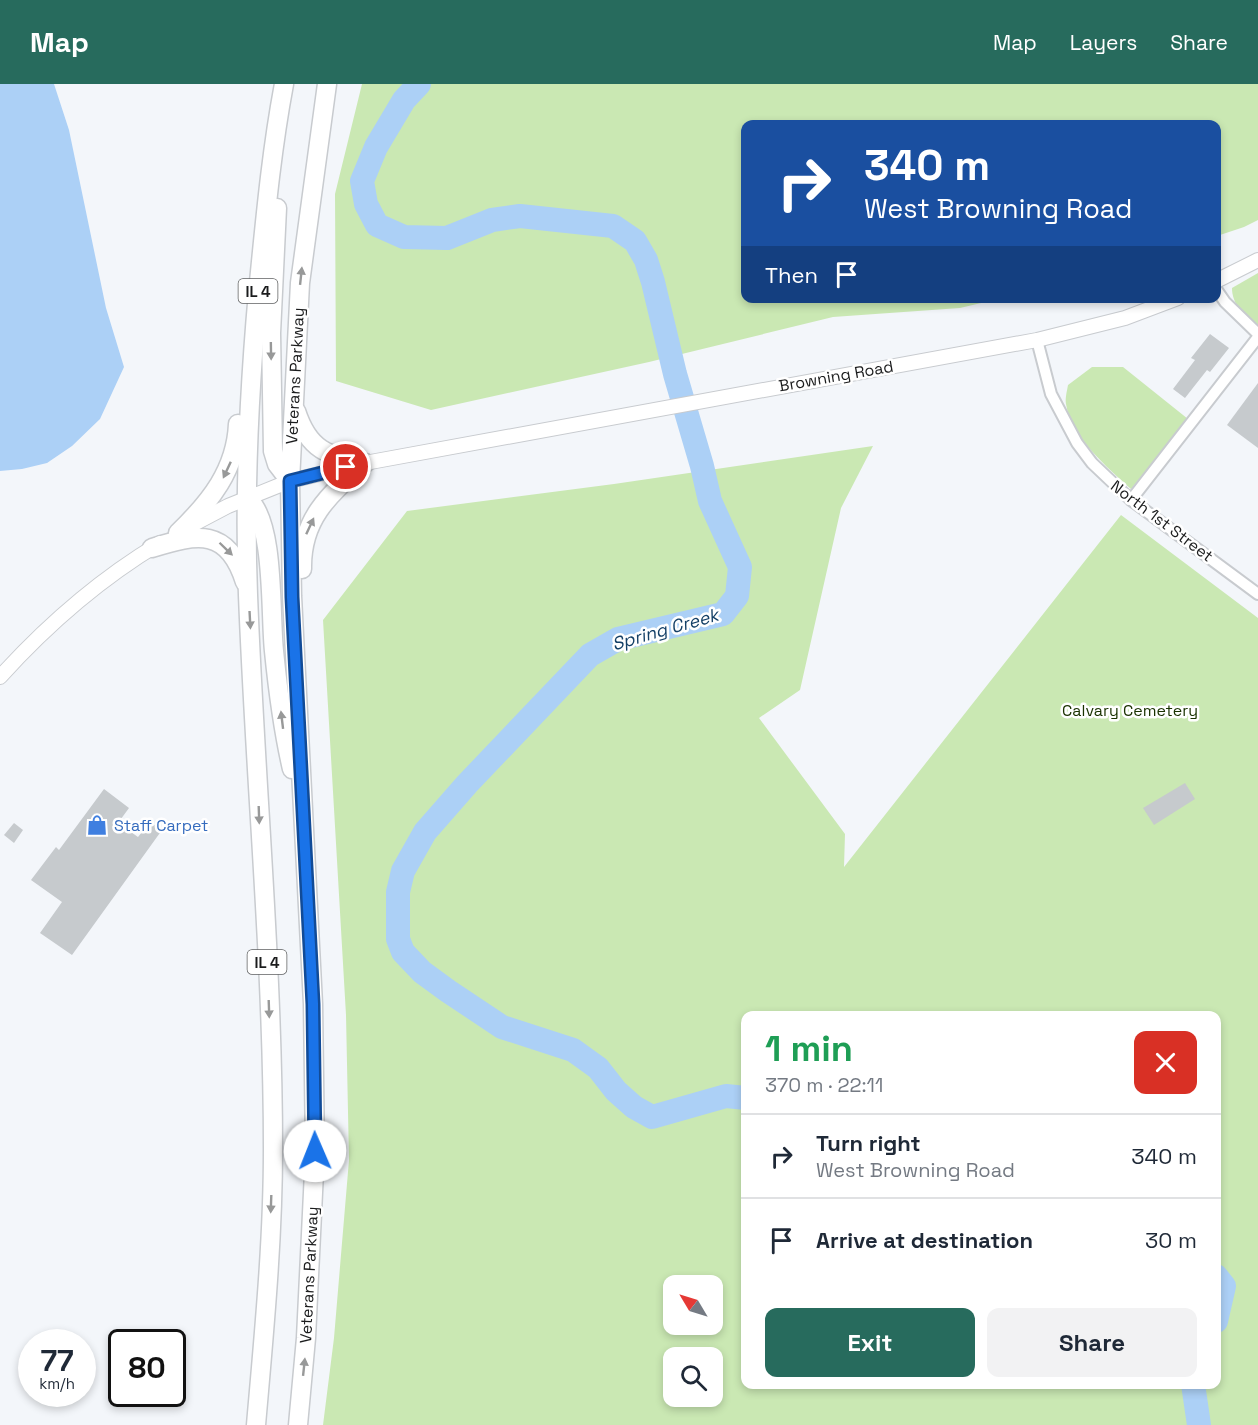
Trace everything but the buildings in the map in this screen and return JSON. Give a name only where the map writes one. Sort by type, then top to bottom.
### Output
[{"type":"highway","name":"IL 4","points":[[256,1425],[270,1240],[273,1150],[266,944],[248,592],[250,383],[269,179],[284,84]]},
{"type":"highway","name":"Veterans Parkway","points":[[298,1425],[307,1327],[315,1151],[313,1004],[296,686],[290,481],[300,283],[327,84]]},
{"type":"highway","points":[[280,104],[271,323],[271,414],[273,451],[277,464],[290,481]]},
{"type":"highway","points":[[178,532],[200,512],[218,488],[234,455],[237,442],[244,316],[258,291]]},
{"type":"highway","points":[[293,403],[300,425],[313,444],[330,454],[365,462]]},
{"type":"highway","points":[[296,686],[305,663],[302,561],[304,540],[310,524],[325,500],[365,462]]},
{"type":"highway","points":[[248,498],[255,505],[266,539],[274,650],[284,736],[303,818]]},
{"type":"highway","points":[[152,548],[198,536],[217,541],[236,560],[248,592]]},
{"type":"street","points":[[1221,278],[1258,260]]},
{"type":"street","points":[[1131,500],[1258,336],[1221,296]]},
{"type":"street","name":"Browning Road","points":[[0,677],[62,615],[114,573],[178,532],[248,498],[290,481],[365,462],[1036,340],[1125,318],[1165,303]]},
{"type":"street","name":"North 1st Street","points":[[1036,340],[1051,394],[1077,443],[1111,483],[1258,594]]},
{"type":"green space","points":[[362,84],[1258,84],[1258,220],[1221,235],[1221,120],[741,120],[741,303],[981,303],[960,308],[833,317],[649,362],[431,410],[336,381],[335,194]]},
{"type":"green space","points":[[1258,273],[1258,325],[1240,310],[1234,300],[1232,288]]},
{"type":"green space","points":[[1092,367],[1123,367],[1188,419],[1131,489],[1092,451],[1069,416],[1066,402],[1068,385]]},
{"type":"green space","name":"Calvary Cemetery","points":[[873,446],[841,508],[800,690],[759,718],[845,834],[844,867],[1121,515],[1258,618],[1258,1425],[323,1425],[334,1338],[349,1160],[346,1015],[323,620],[407,511],[614,484]]},
{"type":"water","points":[[0,84],[54,84],[69,130],[106,308],[124,367],[100,419],[72,446],[47,463],[0,471]]},
{"type":"waterway","name":"Spring Creek","points":[[419,84],[404,100],[376,147],[362,181],[366,204],[377,225],[404,237],[447,238],[492,220],[520,216],[613,226],[635,241],[646,260],[653,282],[675,374],[710,501],[740,567],[737,596],[723,614],[618,639],[590,655],[467,784],[425,832],[403,871],[398,892],[398,939],[403,952],[422,972],[448,991],[502,1027],[573,1050],[598,1068],[616,1091],[634,1107],[652,1117],[726,1096],[741,1098]]},
{"type":"waterway","name":"Spring Creek","points":[[1221,1282],[1224,1286],[1221,1299]]},
{"type":"waterway","name":"Spring Creek","points":[[1194,1389],[1199,1425]]},
{"type":"place","name":"Staff Carpet","points":[[97,825]]},
{"type":"route","points":[[315,1151],[313,1004],[297,711],[290,481],[346,467]]}]
